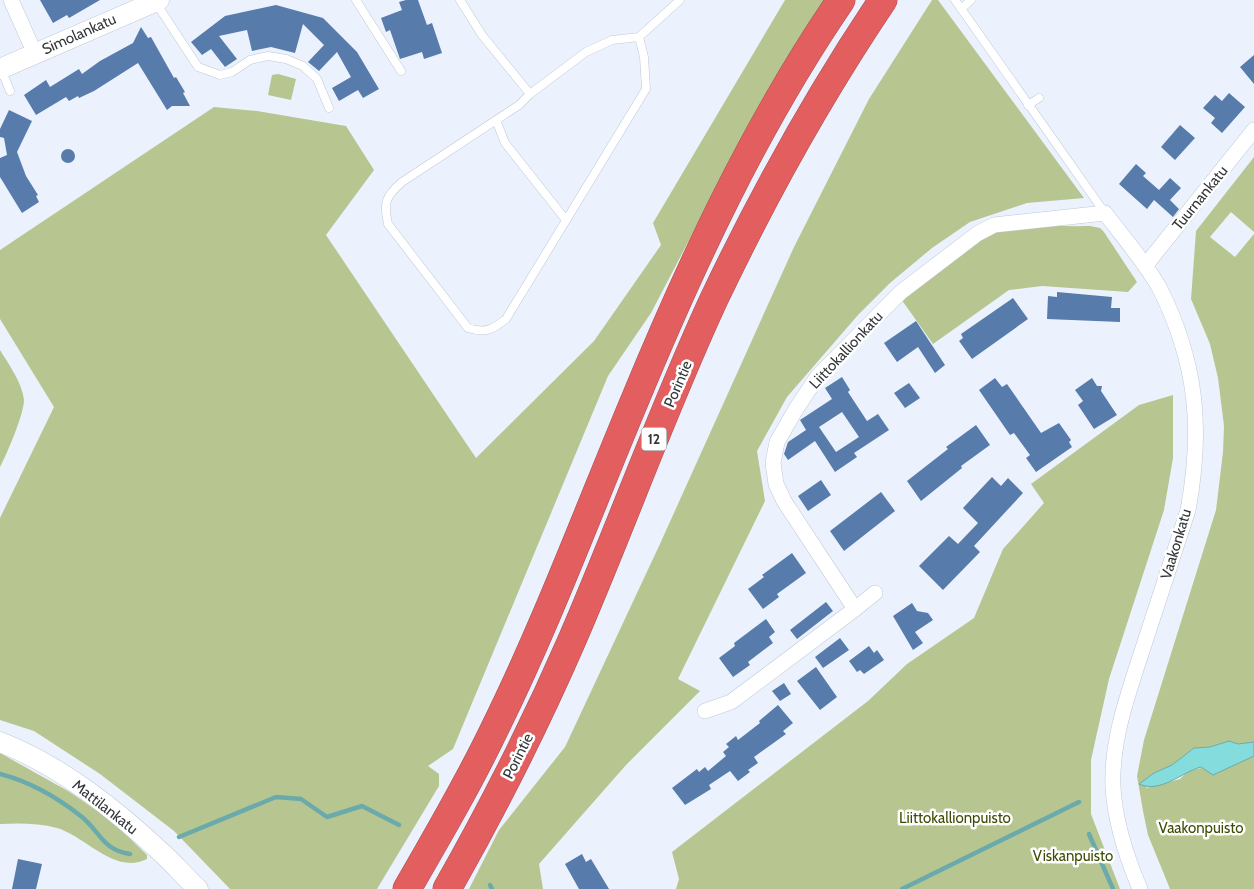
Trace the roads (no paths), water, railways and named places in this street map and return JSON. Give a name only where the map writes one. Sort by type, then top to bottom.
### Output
[{"type":"highway","name":"12","points":[[407,889],[445,824],[494,731],[540,629],[683,287],[724,202],[771,116],[841,0]]},
{"type":"highway","name":"Porintie","points":[[446,889],[523,746],[567,650],[714,301],[756,213],[800,133],[883,0]]},
{"type":"street","points":[[11,0],[35,54]]},
{"type":"street","name":"Simolankatu","points":[[0,69],[157,1]]},
{"type":"street","name":"Tuurnankatu","points":[[1145,266],[1254,130]]},
{"type":"street","name":"Vaakonkatu","points":[[1105,213],[1145,266],[1158,287],[1182,338],[1192,377],[1197,432],[1194,477],[1188,510],[1125,703],[1115,750],[1113,787],[1117,820],[1130,864],[1140,889]]},
{"type":"street","name":"Liittokallionkatu","points":[[855,609],[796,520],[776,484],[773,463],[777,442],[796,408],[818,376],[875,317],[902,292],[977,234],[994,225],[1013,221],[1105,213]]},
{"type":"street","points":[[705,712],[731,702],[875,593]]},
{"type":"street","name":"Mattilankatu","points":[[0,742],[45,764],[82,787],[156,848],[198,889]]},
{"type":"lane","points":[[356,0],[402,70]]},
{"type":"lane","points":[[460,0],[482,35],[530,94]]},
{"type":"lane","points":[[638,37],[644,56],[646,89],[506,319],[491,330],[480,332],[468,328],[388,224],[385,210],[388,194],[402,182],[518,105],[586,52],[612,40],[638,37],[680,0]]},
{"type":"lane","points":[[955,0],[1105,213]]},
{"type":"lane","points":[[961,9],[971,0]]},
{"type":"lane","points":[[157,1],[198,68],[220,75],[232,72],[250,60],[268,56],[286,59],[303,66],[317,80],[329,108]]},
{"type":"lane","points":[[0,69],[10,91]]},
{"type":"lane","points":[[1028,105],[1040,98]]},
{"type":"lane","points":[[496,120],[504,143],[566,220]]},
{"type":"waterway","points":[[0,774],[23,781],[54,797],[82,817],[108,845],[121,852],[130,854]]},
{"type":"waterway","points":[[179,837],[276,797],[301,799],[327,817],[362,806],[399,825]]},
{"type":"waterway","points":[[902,889],[1079,802]]},
{"type":"waterway","points":[[1089,834],[1113,889]]},
{"type":"waterway","points":[[490,885],[492,889]]},
{"type":"park label","name":"Liittokallionpuisto","points":[[955,818]]},
{"type":"park label","name":"Vaakonpuisto","points":[[1201,828]]},
{"type":"park label","name":"Viskanpuisto","points":[[1073,856]]}]
